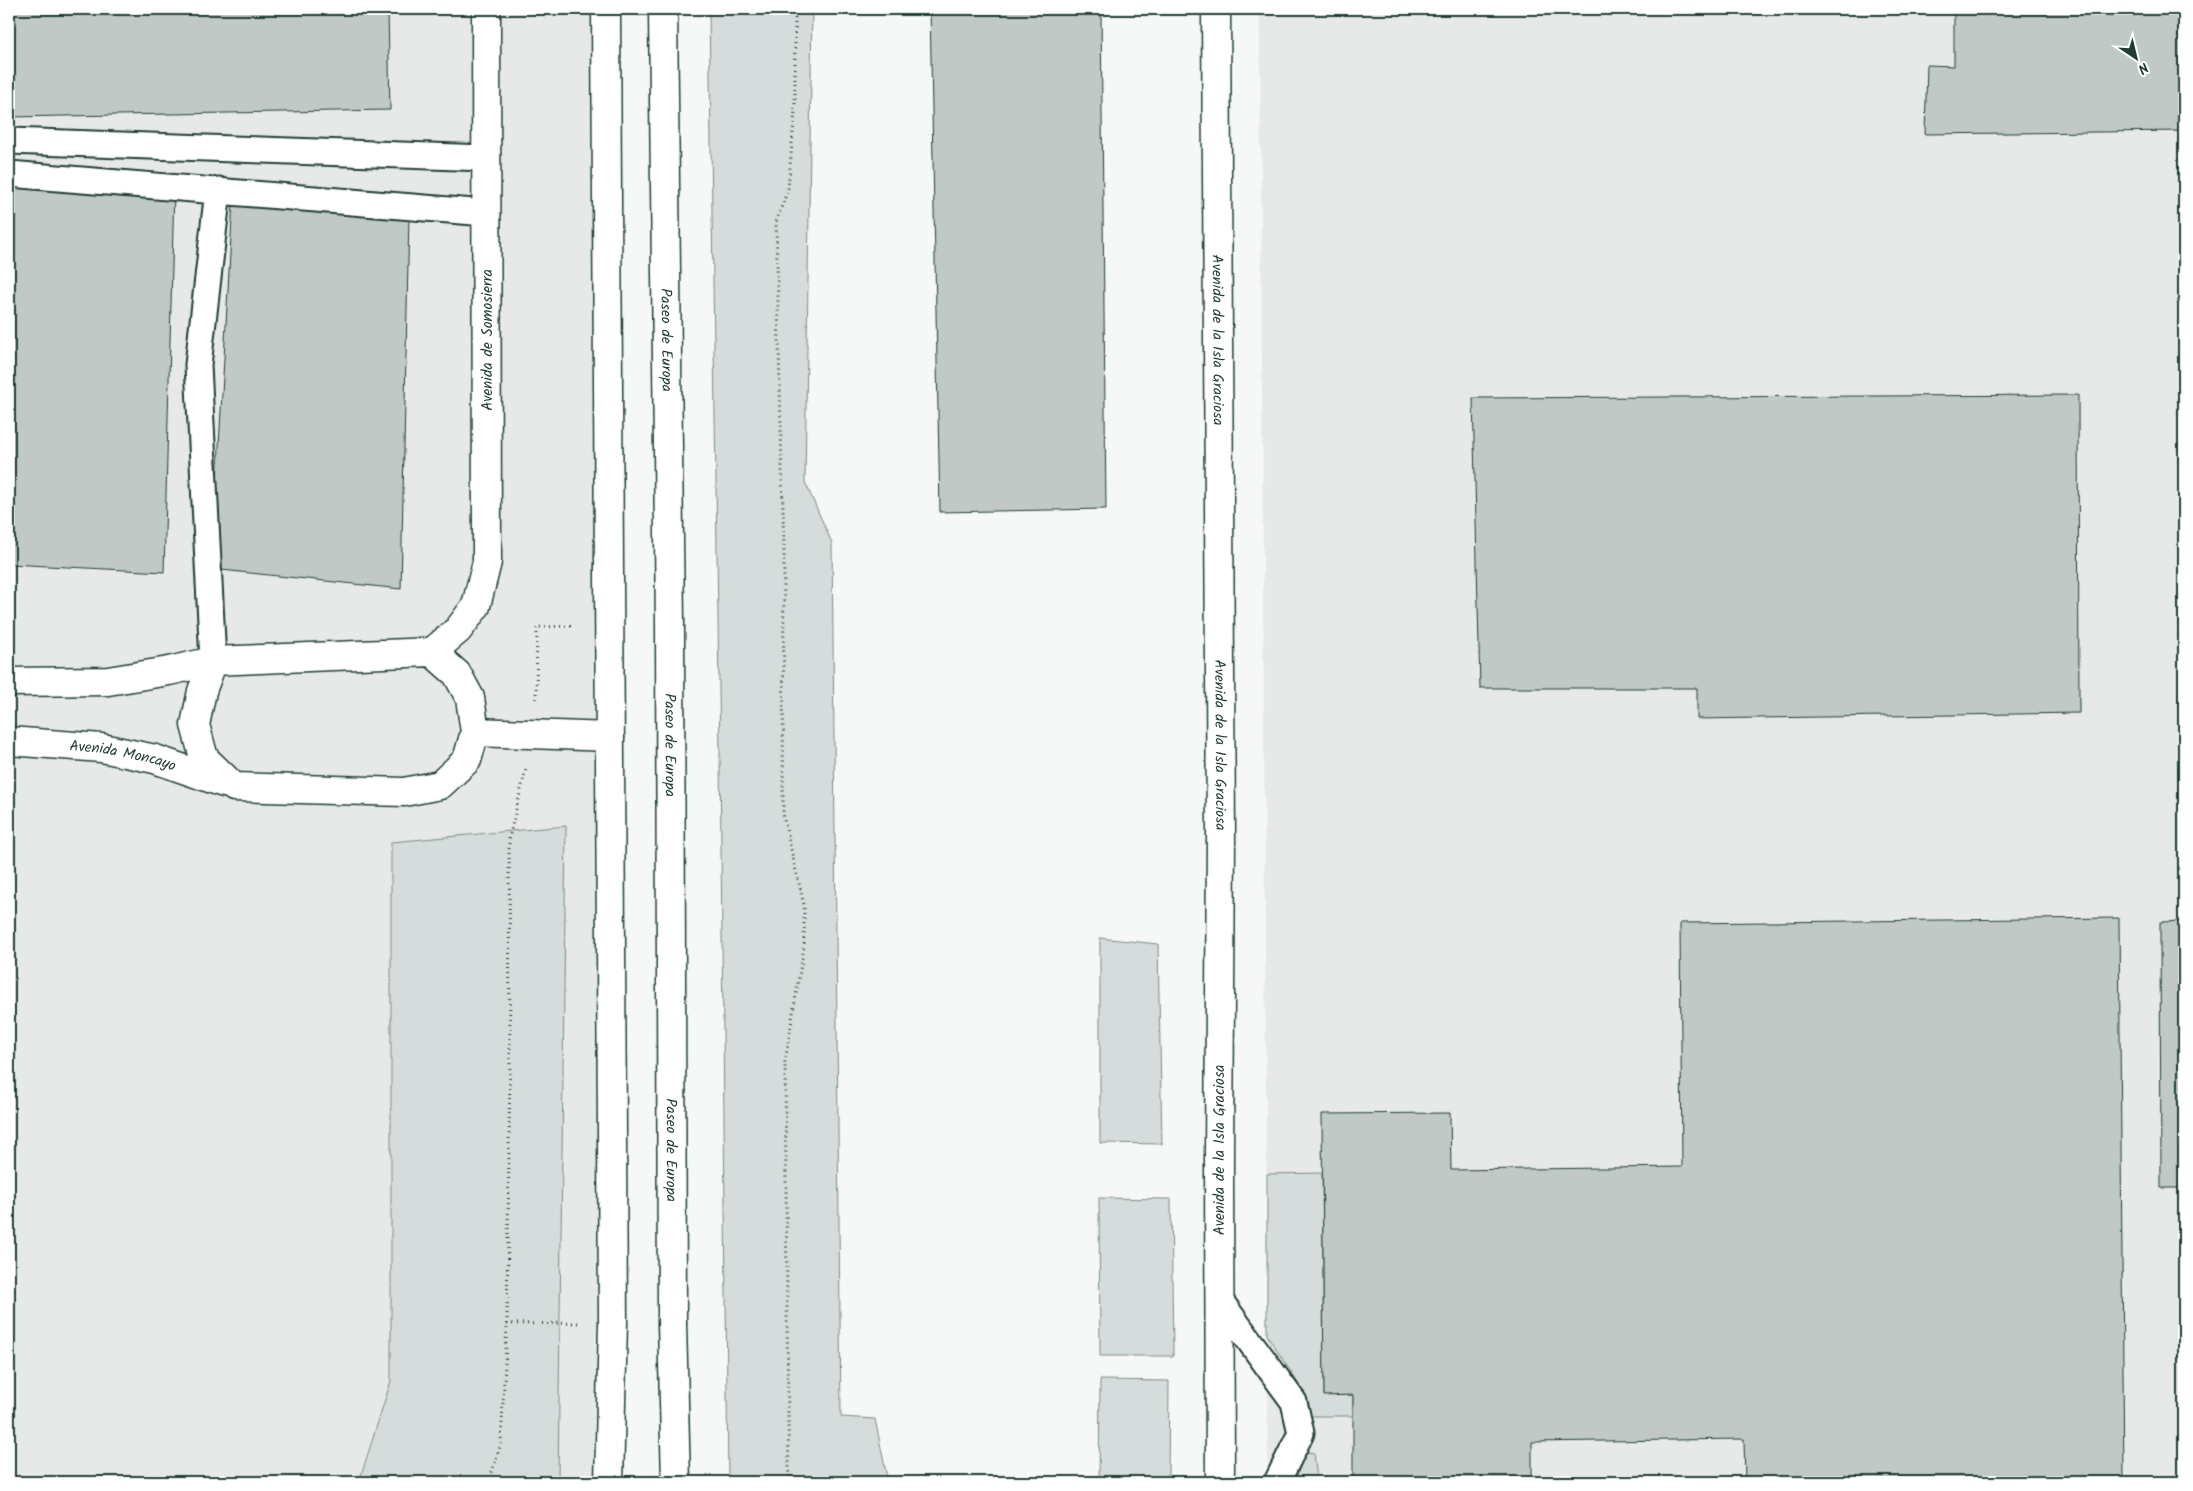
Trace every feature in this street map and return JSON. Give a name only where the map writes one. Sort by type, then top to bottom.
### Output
[{"type":"street","name":"Avenida de Somosierra","points":[[432,652],[458,630],[476,606],[487,562],[486,9]]},
{"type":"street","points":[[606,9],[613,1322],[609,1482]]},
{"type":"street","name":"Paseo de Europa","points":[[663,9],[670,625],[672,1323],[676,1482]]},
{"type":"street","name":"Avenida de la Isla Graciosa","points":[[1216,9],[1222,836],[1219,1299],[1220,1482]]},
{"type":"street","points":[[9,682],[108,681],[169,671],[213,661],[432,652],[457,674],[470,698],[475,732],[610,737]]},
{"type":"street","points":[[213,661],[202,691],[195,725],[204,758],[234,787]]},
{"type":"street","name":"Avenida Moncayo","points":[[9,741],[102,748],[155,758],[234,787],[404,792],[440,785],[467,760],[475,732]]},
{"type":"lane","points":[[9,141],[486,158]]},
{"type":"lane","points":[[9,174],[486,213]]},
{"type":"lane","points":[[213,661],[198,365],[218,190]]},
{"type":"lane","points":[[1219,1299],[1294,1402],[1301,1434],[1277,1482]]},
{"type":"path","points":[[792,1482],[789,1471],[788,1429],[785,1062],[804,946],[804,905],[784,815],[784,552],[776,222],[788,189],[794,110],[795,9]]},
{"type":"path","points":[[489,1482],[501,1443],[507,1324],[510,1061],[509,838],[536,734],[537,627],[610,625]]},
{"type":"path","points":[[507,1324],[613,1322]]},
{"type":"shaded area","points":[[9,9],[606,9],[609,1482],[9,1482]]},
{"type":"shaded area","points":[[709,9],[812,9],[805,482],[832,543],[841,1417],[875,1419],[888,1482],[728,1482]]},
{"type":"shaded area","points":[[1260,9],[2184,9],[2184,1482],[1268,1482]]},
{"type":"shaded area","points":[[566,826],[558,1482],[359,1482],[391,1381],[391,842]]},
{"type":"shaded area","points":[[1100,938],[1158,944],[1162,1144],[1100,1143]]},
{"type":"shaded area","points":[[1322,1173],[1324,1395],[1353,1395],[1353,1416],[1310,1416],[1298,1383],[1267,1335],[1267,1174]]},
{"type":"shaded area","points":[[1099,1198],[1171,1199],[1173,1356],[1100,1356]]},
{"type":"shaded area","points":[[1100,1380],[1169,1381],[1168,1482],[1099,1482]]},
{"type":"shaded area","points":[[1305,1452],[1314,1453],[1317,1479],[1353,1478],[1353,1482],[1295,1482]]},
{"type":"building","points":[[9,9],[388,9],[390,110],[9,117]]},
{"type":"building","points":[[930,9],[1101,9],[1106,509],[940,512]]},
{"type":"building","points":[[1954,9],[2184,9],[2184,131],[1925,134],[1927,65],[1954,66]]},
{"type":"building","points":[[9,180],[174,190],[164,572],[9,564]]},
{"type":"building","points":[[233,201],[409,215],[401,589],[212,569]]},
{"type":"building","points":[[2078,395],[2079,713],[1697,719],[1697,688],[1480,688],[1473,398]]},
{"type":"building","points":[[2119,918],[2124,1482],[1745,1482],[1744,1439],[1532,1442],[1532,1482],[1353,1482],[1353,1395],[1324,1396],[1322,1114],[1450,1113],[1451,1170],[1682,1167],[1680,923]]},
{"type":"building","points":[[2184,921],[2184,1188],[2161,1188],[2160,922]]}]
